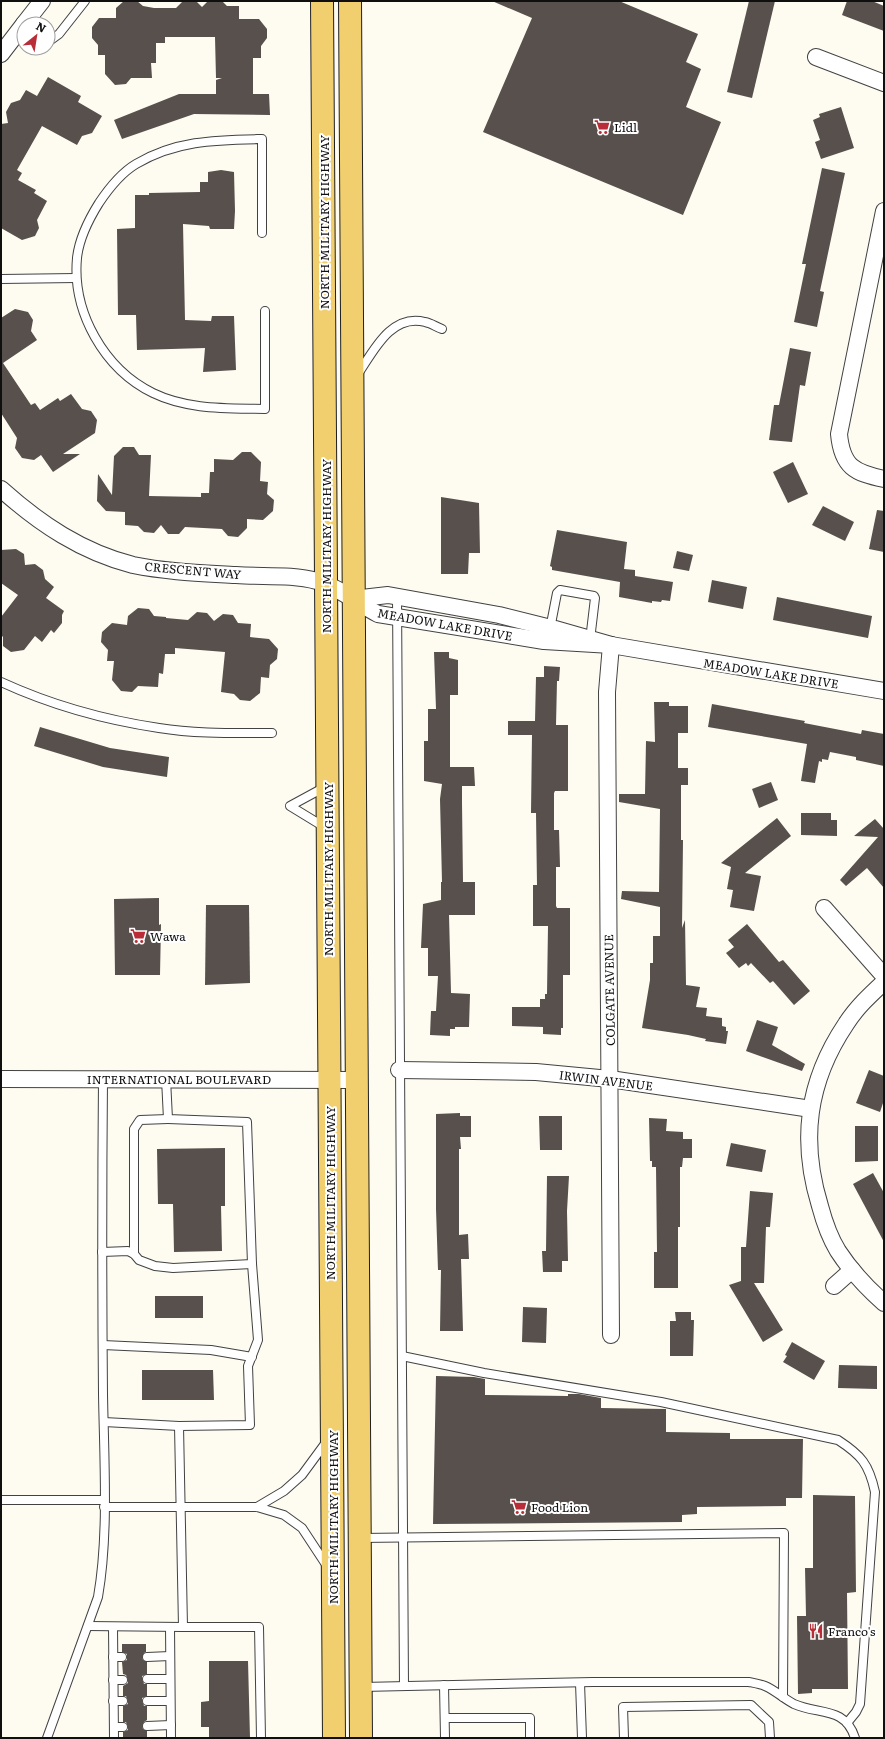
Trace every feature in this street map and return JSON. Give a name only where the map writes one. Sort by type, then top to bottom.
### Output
[{"type":"main road","name":"NORTH MILITARY HIGHWAY","points":[[322,1],[334,1738]]},
{"type":"main road","points":[[350,1],[361,1738]]},
{"type":"street","points":[[31,16],[42,1]]},
{"type":"street","points":[[2,50],[16,34]]},
{"type":"street","points":[[816,57],[884,83]]},
{"type":"street","points":[[884,211],[839,434],[840,447],[845,459],[854,469],[865,475],[884,479]]},
{"type":"street","name":"CRESCENT WAY","points":[[1,489],[25,510],[49,527],[77,544],[105,556],[135,565],[174,571],[297,577],[326,584],[354,599]]},
{"type":"street","name":"MEADOW LAKE DRIVE","points":[[354,599],[388,595],[397,596],[499,615],[549,635]]},
{"type":"street","name":"MEADOW LAKE DRIVE","points":[[354,599],[364,607],[378,614],[549,635],[884,691]]},
{"type":"street","name":"COLGATE AVENUE","points":[[610,1335],[607,692],[611,645]]},
{"type":"street","points":[[824,908],[884,976]]},
{"type":"street","points":[[884,982],[864,1002],[846,1024],[826,1060],[818,1082],[809,1122],[809,1155],[814,1188],[834,1244],[864,1285],[884,1303]]},
{"type":"street","name":"IRWIN AVENUE","points":[[399,1070],[536,1072],[610,1079],[811,1109]]},
{"type":"street","name":"INTERNATIONAL BOULEVARD","points":[[1,1079],[357,1080]]},
{"type":"street","points":[[834,1286],[852,1270]]},
{"type":"lane","points":[[56,36],[85,1]]},
{"type":"lane","points":[[262,233],[262,139],[210,140],[183,145],[150,156],[135,164],[123,173],[107,191],[94,211],[82,236],[77,257],[76,278],[81,306],[90,329],[103,350],[120,369],[135,382],[153,393],[176,402],[200,407],[265,409],[265,311]]},
{"type":"lane","points":[[1,278],[76,278]]},
{"type":"lane","points":[[352,383],[385,334],[396,326],[410,321],[424,322],[442,329]]},
{"type":"lane","points":[[549,635],[557,593],[560,590],[594,596],[595,598],[589,642]]},
{"type":"lane","points":[[397,596],[404,1686]]},
{"type":"lane","points":[[1,682],[26,694],[62,706],[115,720],[160,729],[222,733],[272,733]]},
{"type":"lane","points":[[328,786],[290,806],[328,830]]},
{"type":"lane","points":[[47,1738],[98,1597],[102,1576],[104,1504],[102,1252],[103,1079]]},
{"type":"lane","points":[[166,1079],[168,1119]]},
{"type":"lane","points":[[104,1422],[179,1426],[250,1425],[248,1366],[258,1340],[252,1264],[247,1122],[168,1119],[140,1120],[134,1129],[134,1254]]},
{"type":"lane","points":[[102,1252],[128,1251],[134,1254],[139,1260],[155,1266],[167,1267],[252,1264]]},
{"type":"lane","points":[[103,1344],[211,1350],[252,1357]]},
{"type":"lane","points":[[402,1356],[484,1373],[661,1402],[838,1440],[854,1450],[864,1462],[872,1476],[875,1492],[860,1704],[856,1712],[847,1723]]},
{"type":"lane","points":[[179,1426],[183,1627]]},
{"type":"lane","points":[[257,1507],[284,1491],[302,1475],[332,1434]]},
{"type":"lane","points":[[1,1500],[181,1507],[257,1507],[284,1515],[302,1528],[322,1560],[333,1573]]},
{"type":"lane","points":[[360,1538],[784,1533],[783,1697]]},
{"type":"lane","points":[[88,1626],[259,1627],[261,1738]]},
{"type":"lane","points":[[113,1627],[114,1738]]},
{"type":"lane","points":[[170,1627],[171,1738]]},
{"type":"lane","points":[[146,1657],[170,1656]]},
{"type":"lane","points":[[113,1657],[122,1657]]},
{"type":"lane","points":[[147,1679],[170,1679]]},
{"type":"lane","points":[[113,1680],[123,1680]]},
{"type":"lane","points":[[361,1687],[580,1682],[750,1682],[765,1686],[794,1704],[829,1712],[841,1717],[847,1723],[855,1738]]},
{"type":"lane","points":[[580,1682],[582,1738]]},
{"type":"lane","points":[[444,1685],[445,1738]]},
{"type":"lane","points":[[113,1701],[123,1701]]},
{"type":"lane","points":[[147,1701],[170,1701]]},
{"type":"lane","points":[[624,1738],[623,1707],[751,1705],[769,1722],[770,1738]]},
{"type":"lane","points":[[445,1718],[530,1718],[530,1738]]},
{"type":"lane","points":[[147,1726],[171,1725]]},
{"type":"lane","points":[[114,1727],[123,1727]]},
{"type":"building","points":[[124,1],[137,1],[143,6],[154,8],[176,8],[183,1],[196,1],[202,7],[208,1],[222,1],[227,6],[239,6],[239,19],[259,19],[267,29],[267,38],[261,46],[261,58],[253,58],[253,94],[269,94],[270,115],[194,114],[122,139],[114,120],[179,94],[216,94],[216,80],[222,78],[216,78],[215,37],[165,37],[165,43],[156,43],[156,63],[151,63],[152,78],[131,78],[126,84],[115,85],[105,74],[105,55],[98,55],[98,45],[92,38],[92,27],[99,18],[116,18],[116,8]]},
{"type":"building","name":"Lidl","points":[[492,1],[619,1],[698,34],[686,62],[701,69],[686,107],[721,122],[683,215],[483,132],[532,18]]},
{"type":"building","points":[[749,1],[775,1],[752,98],[727,92]]},
{"type":"building","points":[[847,1],[872,1],[884,6],[884,31],[842,15]]},
{"type":"building","points":[[48,77],[81,96],[78,102],[102,116],[92,133],[82,136],[77,145],[42,126],[17,170],[22,173],[18,180],[36,190],[34,193],[47,201],[37,220],[39,228],[35,236],[22,240],[1,228],[1,124],[8,123],[6,112],[11,103],[20,100],[26,90],[37,96]]},
{"type":"building","points":[[841,107],[854,148],[821,159],[815,142],[820,140],[813,120],[820,117],[819,114]]},
{"type":"building","points":[[822,168],[845,173],[820,291],[824,292],[817,327],[794,322],[806,264],[802,264]]},
{"type":"building","points":[[221,170],[234,172],[234,229],[210,229],[209,226],[183,224],[185,320],[211,321],[212,316],[234,316],[236,370],[203,372],[205,348],[137,350],[136,315],[118,315],[117,229],[135,228],[135,195],[149,195],[149,193],[200,192],[200,182],[208,182],[208,172]]},
{"type":"building","points":[[15,309],[28,312],[33,320],[31,331],[37,340],[3,363],[31,405],[35,403],[40,410],[58,398],[60,401],[71,394],[82,409],[91,411],[97,420],[95,433],[63,454],[80,454],[53,472],[41,455],[34,460],[22,458],[15,448],[17,438],[1,413],[1,318]]},
{"type":"building","points":[[790,348],[811,352],[805,386],[800,385],[792,442],[769,440],[774,405],[779,405]]},
{"type":"building","points":[[123,447],[134,447],[139,455],[151,455],[149,496],[201,497],[201,493],[209,493],[210,472],[214,472],[214,459],[233,460],[242,452],[251,452],[261,462],[260,481],[268,482],[267,494],[274,500],[273,511],[263,520],[247,519],[247,528],[238,537],[228,536],[222,529],[185,527],[179,534],[168,534],[161,525],[154,533],[144,532],[138,526],[125,525],[125,512],[106,511],[97,501],[98,474],[112,495],[114,456]]},
{"type":"building","points":[[793,462],[808,494],[788,503],[773,472]]},
{"type":"building","points":[[441,497],[479,503],[480,553],[469,553],[468,574],[441,574]]},
{"type":"building","points":[[823,506],[854,522],[845,541],[812,525]]},
{"type":"building","points":[[877,510],[884,511],[884,552],[869,549]]},
{"type":"building","points":[[557,530],[627,542],[624,569],[635,570],[635,576],[673,582],[670,601],[652,601],[652,603],[619,597],[620,582],[552,570],[552,567],[550,566]]},
{"type":"building","points":[[16,549],[24,554],[25,565],[35,564],[43,570],[45,579],[54,587],[46,598],[64,611],[62,615],[62,623],[54,633],[51,630],[42,642],[35,636],[24,650],[11,652],[3,646],[3,637],[1,635],[1,617],[18,595],[1,583],[1,550]]},
{"type":"building","points":[[677,551],[693,555],[689,571],[673,568]]},
{"type":"building","points":[[712,580],[747,587],[743,609],[708,602]]},
{"type":"building","points":[[777,597],[872,616],[868,638],[773,620]]},
{"type":"building","points":[[138,608],[149,609],[154,616],[188,620],[197,612],[207,613],[214,621],[223,614],[233,615],[238,623],[251,624],[250,637],[269,639],[278,649],[277,659],[270,665],[269,678],[261,677],[260,693],[250,701],[240,700],[234,694],[221,692],[225,652],[175,648],[175,654],[165,654],[163,674],[159,673],[158,687],[138,686],[132,692],[121,691],[112,680],[114,661],[107,661],[108,650],[101,642],[102,632],[112,623],[127,625],[128,616]]},
{"type":"building","points":[[434,652],[449,652],[449,658],[458,660],[458,695],[450,695],[450,767],[474,767],[475,786],[462,786],[462,803],[463,882],[475,882],[475,915],[449,915],[451,993],[470,994],[469,1027],[455,1027],[455,1029],[450,1029],[450,1036],[430,1035],[431,1011],[436,1011],[438,976],[428,976],[428,948],[421,948],[423,904],[441,900],[442,882],[440,799],[442,784],[424,781],[424,741],[428,741],[428,709],[436,709]]},
{"type":"building","points":[[544,666],[560,667],[559,681],[557,681],[556,725],[568,725],[568,791],[555,791],[554,793],[554,830],[559,830],[560,867],[556,867],[556,906],[557,908],[570,908],[570,975],[563,975],[563,1028],[561,1028],[561,1035],[543,1034],[543,1027],[512,1026],[512,1007],[540,1007],[540,999],[545,999],[545,994],[547,994],[548,926],[533,926],[533,885],[537,885],[536,813],[531,813],[532,735],[508,735],[508,721],[535,721],[536,677],[544,677]]},
{"type":"building","points":[[654,702],[669,702],[669,706],[688,706],[688,733],[678,733],[678,768],[688,768],[688,785],[681,785],[681,840],[683,840],[682,928],[685,920],[686,985],[700,987],[696,1007],[707,1008],[706,1016],[722,1018],[722,1026],[726,1027],[726,1031],[728,1031],[726,1044],[705,1041],[706,1039],[688,1035],[642,1028],[650,980],[650,963],[653,963],[653,936],[660,936],[660,907],[621,899],[622,891],[659,892],[660,809],[619,802],[619,794],[645,794],[646,741],[655,742]]},
{"type":"building","points":[[712,704],[805,721],[804,723],[861,734],[862,730],[884,734],[884,766],[856,760],[856,757],[830,752],[828,760],[822,759],[822,762],[819,761],[815,783],[801,781],[807,744],[708,727]]},
{"type":"building","points":[[40,727],[110,748],[169,757],[167,777],[103,767],[34,746]]},
{"type":"building","points":[[771,782],[778,800],[759,808],[752,789]]},
{"type":"building","points":[[801,813],[831,813],[831,820],[837,820],[837,836],[801,835]]},
{"type":"building","points":[[777,818],[791,836],[745,873],[761,876],[754,911],[730,907],[733,890],[727,889],[731,867],[721,863]]},
{"type":"building","points":[[875,819],[884,829],[884,888],[867,868],[846,886],[840,880],[878,837],[854,836]]},
{"type":"building","name":"Wawa","points":[[159,898],[159,925],[161,924],[160,975],[115,975],[114,899]]},
{"type":"building","name":"Wawa","points":[[206,905],[249,905],[250,983],[205,985]]},
{"type":"building","points":[[747,924],[779,962],[783,960],[810,991],[794,1005],[773,981],[770,983],[751,963],[748,966],[746,963],[739,968],[726,953],[734,947],[728,940]]},
{"type":"building","points":[[757,1020],[778,1027],[772,1045],[805,1064],[802,1071],[746,1051]]},
{"type":"building","points":[[869,1070],[884,1076],[884,1100],[880,1112],[856,1103]]},
{"type":"building","points":[[460,1113],[460,1116],[471,1116],[471,1137],[460,1137],[461,1149],[459,1149],[459,1235],[468,1234],[469,1259],[461,1259],[463,1331],[440,1331],[441,1270],[438,1270],[436,1209],[436,1114]]},
{"type":"building","points":[[539,1116],[562,1116],[562,1150],[540,1150]]},
{"type":"building","points":[[649,1118],[667,1119],[666,1131],[683,1132],[683,1139],[692,1139],[692,1158],[683,1158],[682,1167],[680,1167],[678,1288],[654,1288],[654,1252],[657,1252],[656,1167],[652,1167],[652,1161],[650,1161]]},
{"type":"building","points":[[855,1126],[878,1126],[878,1161],[855,1162]]},
{"type":"building","points":[[731,1143],[766,1150],[762,1172],[726,1166]]},
{"type":"building","points":[[225,1148],[225,1206],[221,1206],[222,1251],[174,1252],[173,1204],[158,1204],[157,1149]]},
{"type":"building","points":[[873,1173],[884,1193],[884,1242],[853,1184]]},
{"type":"building","points":[[547,1176],[569,1176],[567,1211],[568,1261],[562,1261],[562,1272],[543,1272],[542,1251],[546,1251]]},
{"type":"building","points":[[750,1191],[773,1193],[770,1227],[766,1227],[764,1283],[754,1283],[783,1330],[763,1342],[729,1285],[741,1281],[741,1247],[746,1247]]},
{"type":"building","points":[[155,1296],[203,1296],[203,1318],[155,1318]]},
{"type":"building","points":[[523,1307],[547,1308],[546,1343],[522,1342]]},
{"type":"building","points":[[675,1312],[691,1312],[691,1320],[694,1320],[693,1356],[670,1356],[670,1321],[676,1321]]},
{"type":"building","points":[[792,1342],[825,1361],[814,1380],[783,1362]]},
{"type":"building","points":[[839,1365],[877,1366],[877,1389],[838,1388]]},
{"type":"building","points":[[142,1370],[213,1370],[214,1400],[142,1400]]},
{"type":"building","points":[[436,1376],[474,1377],[485,1379],[485,1395],[568,1396],[568,1394],[579,1394],[601,1398],[601,1408],[666,1409],[666,1432],[730,1433],[730,1439],[803,1439],[802,1498],[786,1498],[786,1506],[697,1507],[697,1514],[682,1515],[682,1522],[433,1524]]},
{"type":"building","points":[[813,1495],[855,1496],[856,1592],[847,1593],[848,1689],[812,1689],[812,1693],[798,1694],[797,1616],[806,1616],[805,1568],[813,1568]]},
{"type":"building","points":[[122,1644],[146,1644],[146,1652],[142,1657],[143,1660],[147,1662],[147,1674],[142,1676],[142,1679],[144,1684],[147,1684],[147,1696],[142,1698],[142,1701],[144,1706],[147,1706],[147,1720],[142,1726],[143,1729],[147,1731],[147,1738],[123,1738],[123,1732],[128,1730],[128,1727],[126,1722],[123,1722],[123,1706],[128,1704],[128,1701],[126,1696],[123,1696],[123,1686],[128,1683],[128,1680],[126,1675],[123,1674],[122,1662],[127,1660],[127,1654],[122,1652]]},
{"type":"building","points":[[209,1661],[248,1661],[250,1738],[209,1738],[209,1727],[201,1727],[201,1702],[209,1701]]},
{"type":"place","name":"Lidl","points":[[602,127]]},
{"type":"place","name":"Wawa","points":[[138,936]]},
{"type":"place","name":"Food Lion","points":[[519,1507]]},
{"type":"place","name":"Franco's","points":[[816,1631]]}]
